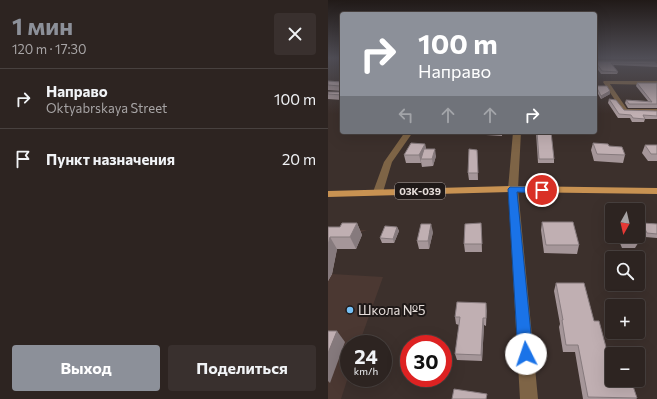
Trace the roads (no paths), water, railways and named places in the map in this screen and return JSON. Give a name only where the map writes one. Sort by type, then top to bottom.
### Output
[{"type":"main road","name":"03К-039","points":[[328,194],[513,189],[657,191]]},
{"type":"street","points":[[657,84],[606,82],[625,111],[657,111]]},
{"type":"street","points":[[378,192],[388,162],[408,134]]},
{"type":"street","points":[[517,134],[513,189],[529,399]]},
{"type":"place","name":"Школа №5","points":[[350,310]]}]
